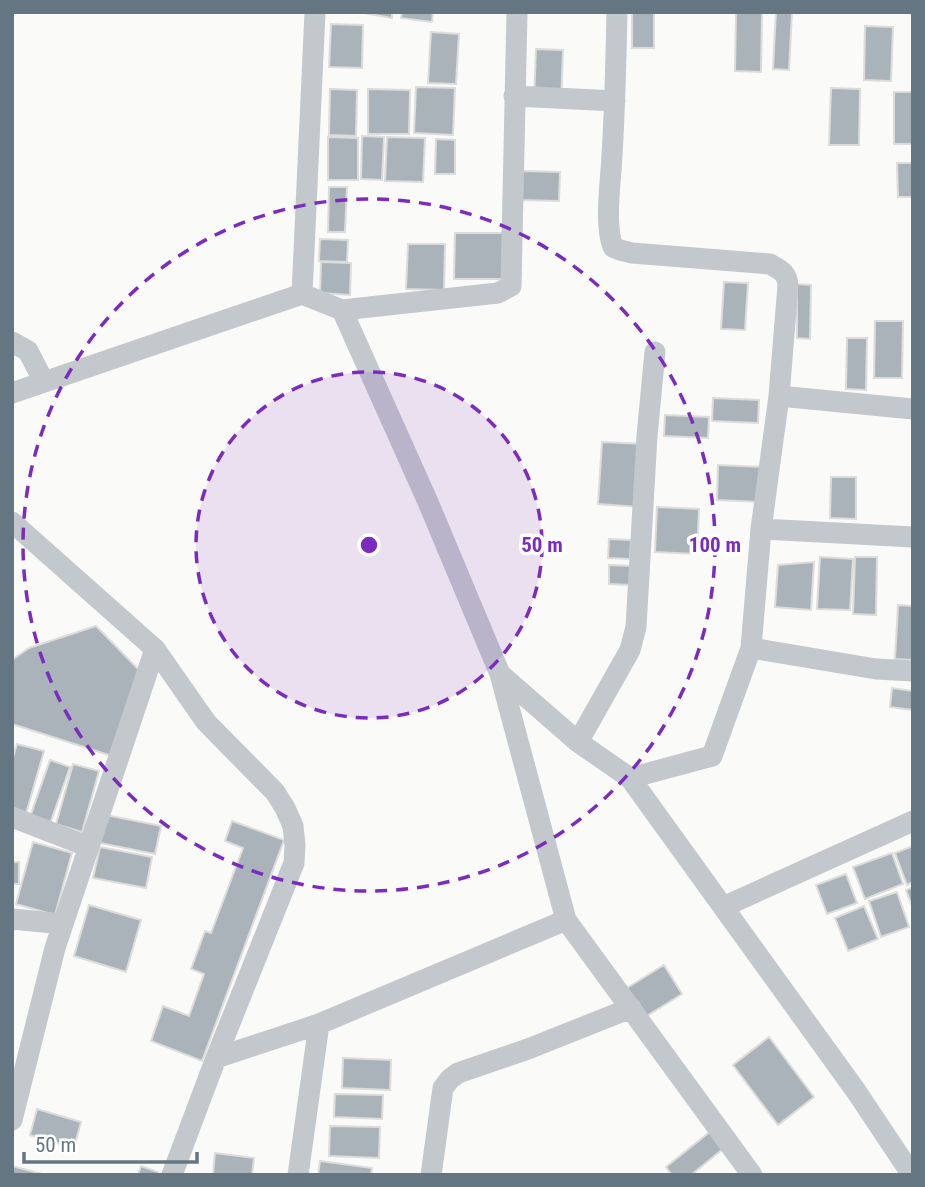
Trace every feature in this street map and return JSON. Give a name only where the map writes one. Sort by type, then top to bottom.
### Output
[{"type":"street","points":[[302,294],[316,12]]},
{"type":"street","points":[[12,393],[302,294],[342,310],[498,293],[511,286],[517,12]]},
{"type":"street","points":[[617,12],[609,210],[610,239],[613,247],[632,253],[770,264],[784,272],[788,285],[779,396],[761,529],[751,648],[712,756],[631,779]]},
{"type":"street","points":[[514,96],[615,101]]},
{"type":"street","points":[[342,310],[428,502],[500,674],[566,920],[752,1175]]},
{"type":"street","points":[[12,342],[28,351],[44,382]]},
{"type":"street","points":[[578,742],[630,650],[636,627],[654,352]]},
{"type":"street","points":[[779,396],[913,409]]},
{"type":"street","points":[[12,522],[155,649],[206,722],[275,792],[293,826],[294,863],[172,1175]]},
{"type":"street","points":[[761,529],[913,537]]},
{"type":"street","points":[[751,648],[876,669],[913,671]]},
{"type":"street","points":[[12,1120],[20,1061],[155,649]]},
{"type":"street","points":[[500,674],[578,742],[631,779],[856,1091],[912,1175]]},
{"type":"street","points":[[12,817],[89,847]]},
{"type":"street","points":[[723,907],[913,821]]},
{"type":"street","points":[[12,919],[63,924]]},
{"type":"street","points":[[216,1058],[319,1024],[566,920]]},
{"type":"street","points":[[431,1175],[443,1088],[450,1079],[458,1073],[528,1049],[631,1008]]},
{"type":"street","points":[[298,1175],[319,1024]]},
{"type":"building","points":[[358,12],[392,12],[392,18]]},
{"type":"building","points":[[402,12],[433,12],[432,22],[401,18]]},
{"type":"building","points":[[632,12],[654,12],[654,48],[632,48]]},
{"type":"building","points":[[736,12],[762,12],[761,72],[735,71]]},
{"type":"building","points":[[776,12],[792,12],[789,70],[773,69]]},
{"type":"building","points":[[331,24],[363,25],[362,68],[329,67]]},
{"type":"building","points":[[865,26],[893,27],[891,81],[864,80]]},
{"type":"building","points":[[431,32],[459,34],[456,84],[428,83]]},
{"type":"building","points":[[536,49],[563,50],[561,102],[534,101]]},
{"type":"building","points":[[416,87],[455,88],[453,135],[414,133]]},
{"type":"building","points":[[831,88],[860,89],[859,145],[829,145]]},
{"type":"building","points":[[330,89],[357,90],[356,136],[329,135]]},
{"type":"building","points":[[368,89],[410,90],[409,134],[368,134]]},
{"type":"building","points":[[894,92],[913,92],[913,144],[894,144]]},
{"type":"building","points":[[362,136],[384,137],[382,180],[361,179]]},
{"type":"building","points":[[328,137],[358,138],[358,180],[328,180]]},
{"type":"building","points":[[387,137],[425,138],[423,182],[385,181]]},
{"type":"building","points":[[436,139],[455,140],[455,174],[435,174]]},
{"type":"building","points":[[897,163],[913,163],[913,197],[898,197]]},
{"type":"building","points":[[522,171],[560,172],[559,201],[521,200]]},
{"type":"building","points":[[329,187],[347,187],[345,232],[328,232]]},
{"type":"building","points":[[455,233],[506,233],[505,279],[454,279]]},
{"type":"building","points":[[320,239],[348,240],[347,262],[319,261]]},
{"type":"building","points":[[408,244],[445,244],[444,290],[406,289]]},
{"type":"building","points":[[321,262],[351,263],[350,295],[320,293]]},
{"type":"building","points":[[724,282],[748,283],[745,330],[721,329]]},
{"type":"building","points":[[797,284],[811,285],[810,339],[797,338]]},
{"type":"building","points":[[875,321],[903,321],[902,378],[874,378]]},
{"type":"building","points":[[847,338],[867,338],[866,390],[846,389]]},
{"type":"building","points":[[713,398],[759,400],[758,423],[712,421]]},
{"type":"building","points":[[665,415],[709,417],[708,438],[664,436]]},
{"type":"building","points":[[602,442],[644,444],[640,507],[598,504]]},
{"type":"building","points":[[718,465],[763,467],[761,502],[717,500]]},
{"type":"building","points":[[831,477],[856,477],[856,519],[830,518]]},
{"type":"building","points":[[657,507],[699,509],[697,554],[655,552]]},
{"type":"building","points":[[609,539],[631,540],[630,559],[608,558]]},
{"type":"building","points":[[820,557],[853,559],[850,610],[817,609]]},
{"type":"building","points":[[855,557],[877,557],[876,615],[853,614]]},
{"type":"building","points":[[814,562],[811,610],[775,607],[778,565]]},
{"type":"building","points":[[609,565],[632,566],[631,585],[609,584]]},
{"type":"building","points":[[898,605],[913,606],[913,660],[895,659]]},
{"type":"building","points":[[96,626],[139,670],[112,756],[12,724],[12,660],[29,648]]},
{"type":"building","points":[[892,688],[913,691],[913,710],[890,707]]},
{"type":"building","points":[[17,744],[44,751],[25,817],[12,813],[12,761]]},
{"type":"building","points":[[50,760],[70,767],[50,824],[30,817]]},
{"type":"building","points":[[73,764],[99,771],[82,832],[56,824]]},
{"type":"building","points":[[106,815],[161,826],[155,854],[100,843]]},
{"type":"building","points":[[232,821],[284,840],[202,1061],[151,1041],[163,1006],[189,1016],[204,974],[191,969],[205,931],[211,933],[243,848],[225,841]]},
{"type":"building","points":[[33,842],[72,853],[55,915],[16,904]]},
{"type":"building","points":[[913,846],[913,882],[907,885],[895,853]]},
{"type":"building","points":[[100,847],[152,857],[146,888],[93,878]]},
{"type":"building","points":[[892,853],[903,884],[865,899],[853,867]]},
{"type":"building","points":[[12,862],[19,862],[19,884],[12,884]]},
{"type":"building","points":[[846,874],[857,903],[827,914],[816,885]]},
{"type":"building","points":[[913,887],[913,909],[906,890]]},
{"type":"building","points":[[897,892],[909,927],[881,937],[869,901]]},
{"type":"building","points":[[89,905],[141,920],[126,972],[74,956]]},
{"type":"building","points":[[864,906],[878,939],[848,951],[835,918]]},
{"type":"building","points":[[664,965],[682,994],[645,1017],[627,988]]},
{"type":"building","points":[[769,1037],[814,1097],[778,1125],[733,1065]]},
{"type":"building","points":[[343,1058],[391,1060],[390,1090],[342,1088]]},
{"type":"building","points":[[335,1094],[383,1095],[382,1119],[334,1117]]},
{"type":"building","points":[[37,1109],[81,1122],[74,1148],[30,1135]]},
{"type":"building","points":[[330,1126],[380,1127],[379,1158],[329,1156]]},
{"type":"building","points":[[711,1131],[724,1148],[691,1175],[672,1175],[666,1167]]},
{"type":"building","points":[[215,1153],[254,1158],[252,1175],[213,1175]]},
{"type":"building","points":[[320,1161],[372,1168],[371,1175],[318,1175]]},
{"type":"building","points":[[12,1166],[46,1175],[12,1175]]},
{"type":"building","points":[[141,1166],[158,1172],[157,1175],[138,1175]]}]
